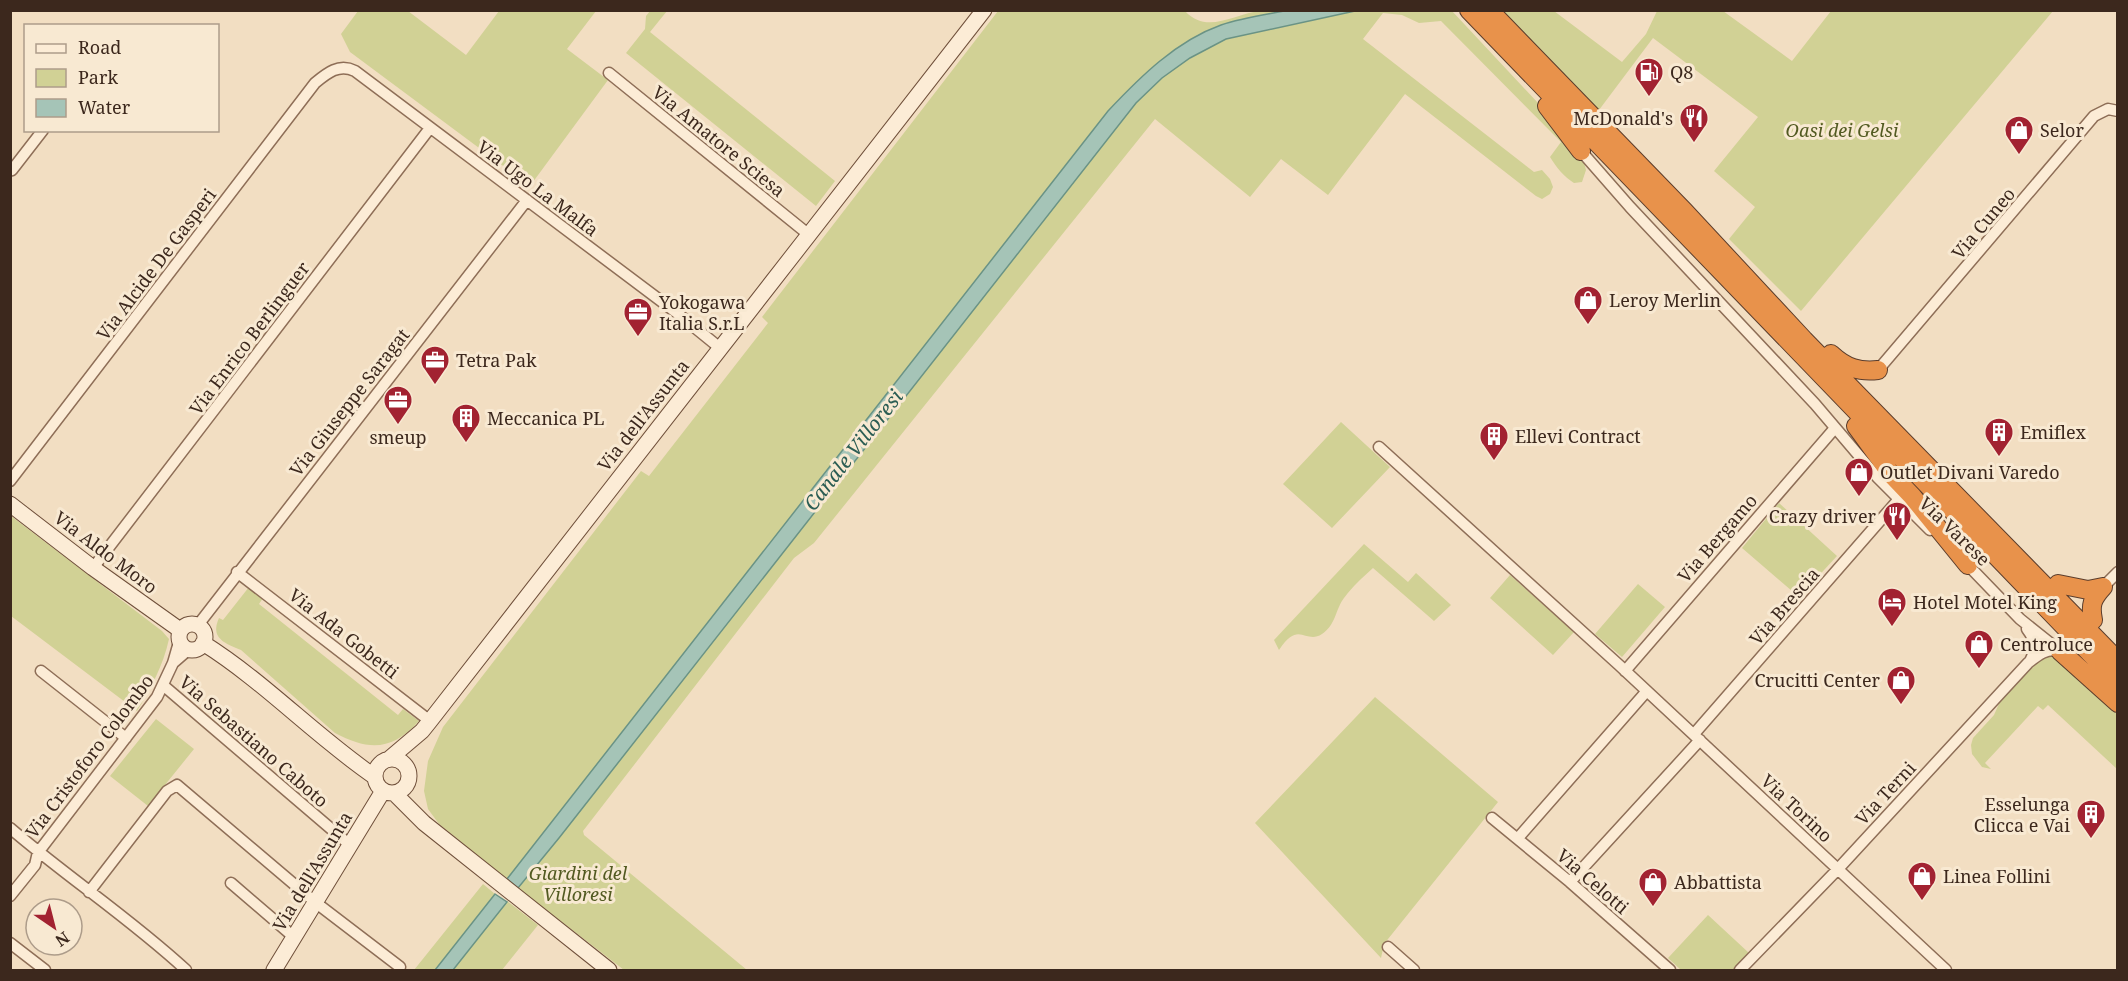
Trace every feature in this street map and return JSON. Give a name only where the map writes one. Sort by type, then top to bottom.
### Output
[{"type":"highway","points":[[1468,10],[1581,151]]},
{"type":"highway","points":[[1468,10],[1776,330],[1973,513],[2118,661]]},
{"type":"highway","points":[[1489,10],[1757,289],[1856,402],[2118,682]]},
{"type":"highway","points":[[1776,330],[1860,431],[1891,474],[1919,504],[1968,565]]},
{"type":"highway","points":[[1804,340],[1818,342],[1840,363],[1851,368],[1865,372],[1878,370]]},
{"type":"highway","points":[[1973,513],[1986,512],[2118,645]]},
{"type":"highway","points":[[2058,584],[2088,590],[2103,587]]},
{"type":"highway","points":[[2093,620],[2091,607],[2093,598],[2103,587]]},
{"type":"highway","points":[[2060,651],[2118,703]]},
{"type":"street","name":"Via dell'Assunta","points":[[386,760],[426,726],[984,10]]},
{"type":"street","name":"Via Ugo La Malfa","points":[[332,70],[348,68],[355,71],[720,348]]},
{"type":"street","name":"Via Alcide De Gasperi","points":[[10,481],[315,83],[332,70]]},
{"type":"street","name":"Via Amatore Sciesa","points":[[609,73],[808,234]]},
{"type":"street","name":"Via Cuneo","points":[[1878,370],[2094,116],[2108,109],[2118,111]]},
{"type":"street","name":"Via Enrico Berlinguer","points":[[93,568],[430,128]]},
{"type":"street","points":[[10,169],[12,170],[41,132]]},
{"type":"street","name":"Via Varese","points":[[1581,151],[1630,207],[1815,404],[1899,500],[1968,565],[2020,619],[2060,651]]},
{"type":"street","name":"Via Giuseppe Saragat","points":[[198,625],[527,200]]},
{"type":"street","name":"Via Bergamo","points":[[1624,671],[1835,428]]},
{"type":"street","name":"Via Torino","points":[[1379,447],[1697,737],[1946,970]]},
{"type":"street","name":"Via Brescia","points":[[1570,882],[1899,500]]},
{"type":"street","name":"Via Aldo Moro","points":[[10,504],[182,641]]},
{"type":"street","name":"Via Ada Gobetti","points":[[237,572],[426,726]]},
{"type":"street","points":[[2103,587],[2118,572]]},
{"type":"street","points":[[2020,619],[2035,644],[2034,652],[2028,663]]},
{"type":"street","points":[[186,625],[198,625],[205,635],[203,644],[197,649],[182,641],[186,625]]},
{"type":"street","name":"Via Cristoforo Colombo","points":[[10,896],[35,865],[38,852],[164,686],[182,641]]},
{"type":"street","points":[[203,644],[238,667],[342,754],[375,777]]},
{"type":"street","name":"Via Terni","points":[[1740,970],[1838,869],[2028,663],[2046,651],[2052,649],[2060,651]]},
{"type":"street","points":[[41,671],[126,738]]},
{"type":"street","name":"Via Sebastiano Caboto","points":[[164,686],[350,845]]},
{"type":"street","points":[[1518,838],[1646,692]]},
{"type":"street","name":"Via dell'Assunta","points":[[407,776],[426,726]]},
{"type":"street","points":[[342,754],[363,760],[400,761],[424,823]]},
{"type":"street","points":[[386,760],[379,765],[375,777],[376,783],[498,884],[606,969]]},
{"type":"street","points":[[388,792],[399,792],[407,776]]},
{"type":"street","points":[[89,892],[167,791],[177,785],[315,902],[400,967]]},
{"type":"street","name":"Via dell'Assunta","points":[[274,970],[350,845],[388,792]]},
{"type":"street","name":"Via Celotti","points":[[1492,818],[1570,882],[1670,970]]},
{"type":"street","points":[[10,828],[186,970]]},
{"type":"street","points":[[231,883],[295,938]]},
{"type":"street","points":[[10,943],[45,970]]},
{"type":"street","points":[[1388,947],[1414,970]]},
{"type":"green space","points":[[358,11],[408,11],[466,55],[499,11],[596,11],[567,49],[608,80],[530,186],[350,52],[341,34]]},
{"type":"green space","points":[[650,11],[667,11],[650,32],[835,181],[816,206],[626,53],[645,29],[646,16]]},
{"type":"green space","points":[[998,11],[1185,11],[1202,22],[1211,22],[1260,11],[1284,11],[1220,25],[1127,91],[1108,111],[507,879],[439,824],[428,809],[424,791],[428,761],[443,727],[641,471],[649,476],[768,323],[762,317]]},
{"type":"green space","name":"Giardini del Villoresi","points":[[1355,11],[1452,11],[1553,119],[1583,159],[1586,170],[1582,182],[1574,183],[1570,180],[1560,172],[1550,157],[1561,142],[1441,21],[1419,23],[1402,15],[1383,13],[1363,39],[1534,172],[1542,170],[1550,179],[1553,187],[1550,194],[1542,199],[1536,196],[1405,94],[1328,195],[1281,159],[1250,197],[1155,119],[814,543],[794,558],[583,831],[584,835],[747,970],[624,970],[518,888],[1136,103],[1162,78],[1190,58],[1226,39]]},
{"type":"green space","name":"Oasi dei Gelsi","points":[[1503,11],[1554,11],[1622,62],[1646,34],[1657,11],[1723,11],[1792,61],[1831,11],[2053,11],[1801,311],[1729,239],[1755,207],[1714,171],[1758,117],[1653,38],[1599,110]]},
{"type":"green space","points":[[1341,422],[1390,467],[1332,528],[1283,484]]},
{"type":"green space","points":[[1779,503],[1837,556],[1799,597],[1742,548]]},
{"type":"green space","points":[[11,516],[162,631],[169,639],[156,676],[137,711],[11,616]]},
{"type":"green space","points":[[1364,544],[1408,582],[1416,573],[1451,605],[1434,621],[1373,568],[1344,598],[1327,630],[1316,637],[1297,634],[1292,636],[1279,650],[1274,640]]},
{"type":"green space","points":[[1510,575],[1574,632],[1553,655],[1490,598]]},
{"type":"green space","points":[[1638,584],[1665,607],[1622,657],[1595,634]]},
{"type":"green space","points":[[249,587],[263,598],[259,604],[398,715],[403,709],[419,721],[399,738],[380,745],[359,743],[335,733],[241,650],[220,639],[216,630],[219,618],[223,620]]},
{"type":"green space","points":[[2054,654],[2117,708],[2117,769],[2048,705],[2043,710],[2038,706],[1985,763],[1991,769],[1982,767],[1972,754],[1973,738],[1994,715],[2001,699],[2043,657]]},
{"type":"green space","points":[[1375,697],[1498,802],[1384,944],[1381,958],[1255,823]]},
{"type":"green space","points":[[156,719],[194,749],[148,806],[110,776]]},
{"type":"green space","points":[[483,884],[495,894],[435,970],[414,970]]},
{"type":"green space","points":[[507,901],[538,925],[502,970],[453,970]]},
{"type":"green space","points":[[1708,915],[1749,953],[1733,970],[1681,970],[1668,958]]},
{"type":"water","name":"Canale Villoresi","points":[[1284,11],[1355,11],[1226,39],[1190,58],[1162,78],[1136,103],[559,838],[518,888],[507,879],[1108,111],[1146,73],[1189,40],[1221,25]]},
{"type":"water","points":[[495,894],[507,902],[453,970],[435,970]]},
{"type":"place","name":"Q8","points":[[1649,98]]},
{"type":"place","name":"McDonald's","points":[[1694,144]]},
{"type":"place","name":"Selor","points":[[2019,156]]},
{"type":"place","name":"Leroy Merlin","points":[[1588,326]]},
{"type":"place","name":"Yokogawa Italia S.r.L","points":[[638,338]]},
{"type":"place","name":"Tetra Pak","points":[[435,386]]},
{"type":"place","name":"smeup","points":[[398,426]]},
{"type":"place","name":"Meccanica PL","points":[[466,444]]},
{"type":"place","name":"Emiflex","points":[[1999,458]]},
{"type":"place","name":"Ellevi Contract","points":[[1494,462]]},
{"type":"place","name":"Outlet Divani Varedo","points":[[1859,498]]},
{"type":"place","name":"Crazy driver","points":[[1897,542]]},
{"type":"place","name":"Hotel Motel King","points":[[1892,628]]},
{"type":"place","name":"Centroluce","points":[[1979,670]]},
{"type":"place","name":"Crucitti Center","points":[[1901,706]]},
{"type":"place","name":"Esselunga Clicca e Vai","points":[[2091,840]]},
{"type":"place","name":"Linea Follini","points":[[1922,902]]},
{"type":"place","name":"Abbattista","points":[[1653,908]]}]
